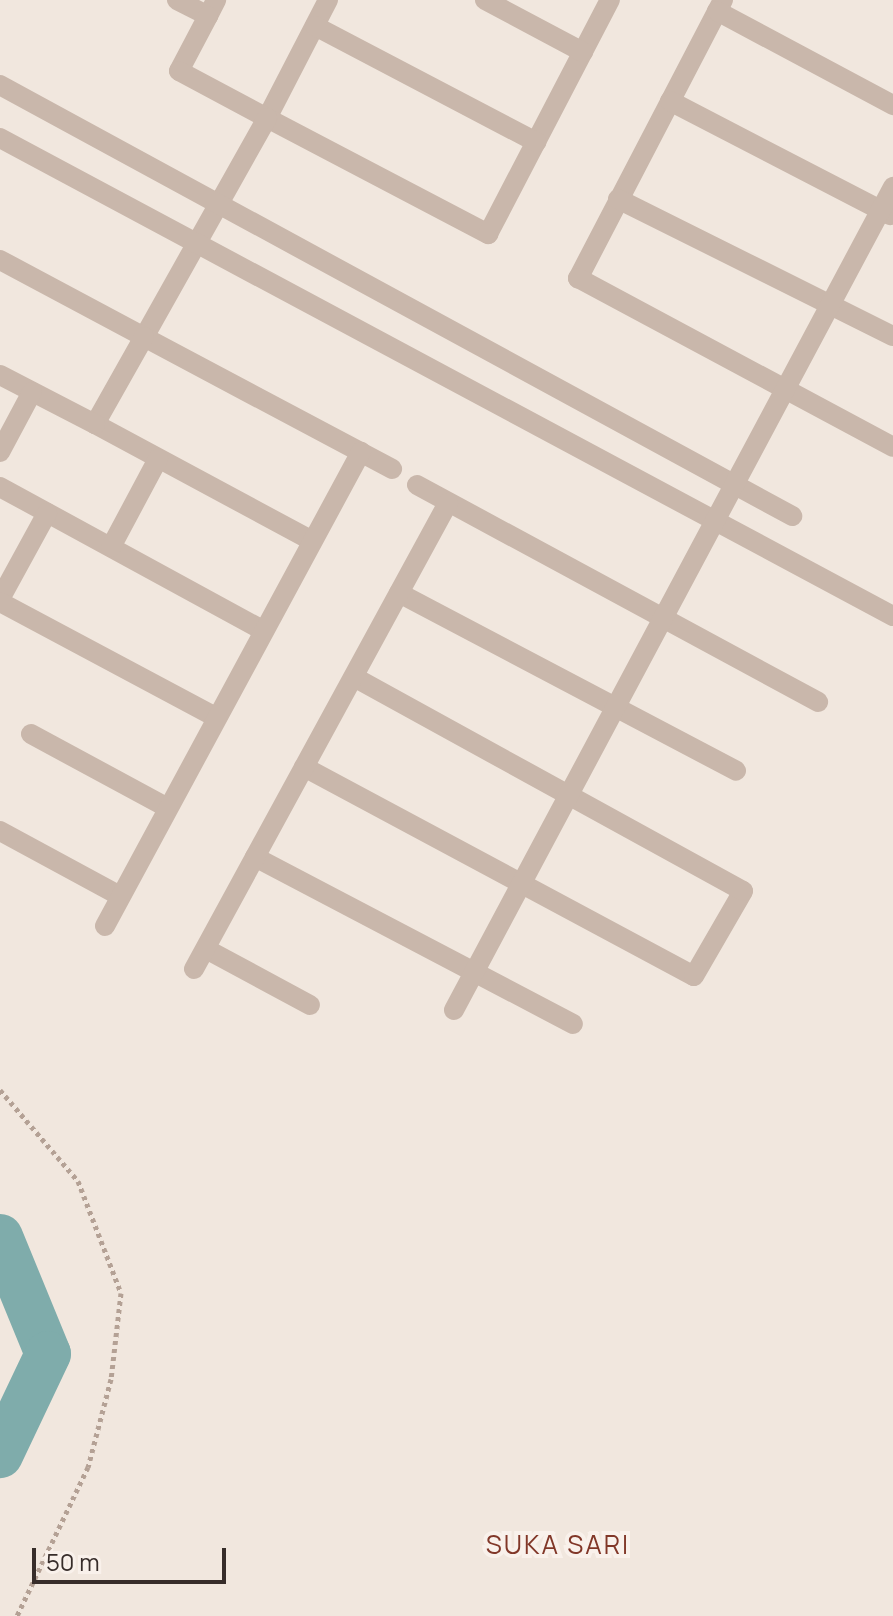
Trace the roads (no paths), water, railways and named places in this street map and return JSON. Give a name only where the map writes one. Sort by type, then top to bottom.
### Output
[{"type":"street","points":[[177,0],[212,8],[179,71],[488,234],[610,0]]},
{"type":"street","points":[[95,424],[195,241],[220,206],[328,0]]},
{"type":"street","points":[[485,0],[583,52]]},
{"type":"street","points":[[893,105],[720,6],[578,278],[585,287],[893,447]]},
{"type":"street","points":[[315,26],[536,142]]},
{"type":"street","points":[[0,85],[733,487],[792,516]]},
{"type":"street","points":[[670,101],[887,213]]},
{"type":"street","points":[[0,138],[893,616]]},
{"type":"street","points":[[454,1010],[660,617],[830,304],[887,213],[893,187]]},
{"type":"street","points":[[618,199],[893,336]]},
{"type":"street","points":[[0,260],[392,469]]},
{"type":"street","points":[[0,375],[310,540]]},
{"type":"street","points":[[0,452],[32,392]]},
{"type":"street","points":[[105,926],[310,540],[361,452]]},
{"type":"street","points":[[111,547],[158,459]]},
{"type":"street","points":[[417,485],[818,702]]},
{"type":"street","points":[[0,487],[262,630]]},
{"type":"street","points":[[194,969],[448,503]]},
{"type":"street","points":[[47,513],[0,601],[215,717]]},
{"type":"street","points":[[399,593],[736,771]]},
{"type":"street","points":[[304,767],[694,976],[743,891],[355,678]]},
{"type":"street","points":[[31,734],[166,807]]},
{"type":"street","points":[[0,831],[120,896]]},
{"type":"street","points":[[255,857],[573,1024]]},
{"type":"street","points":[[206,949],[310,1005]]},
{"type":"waterway","points":[[0,1237],[48,1354],[0,1455]]},
{"type":"district","name":"SUKA SARI","points":[[558,1545]]}]
